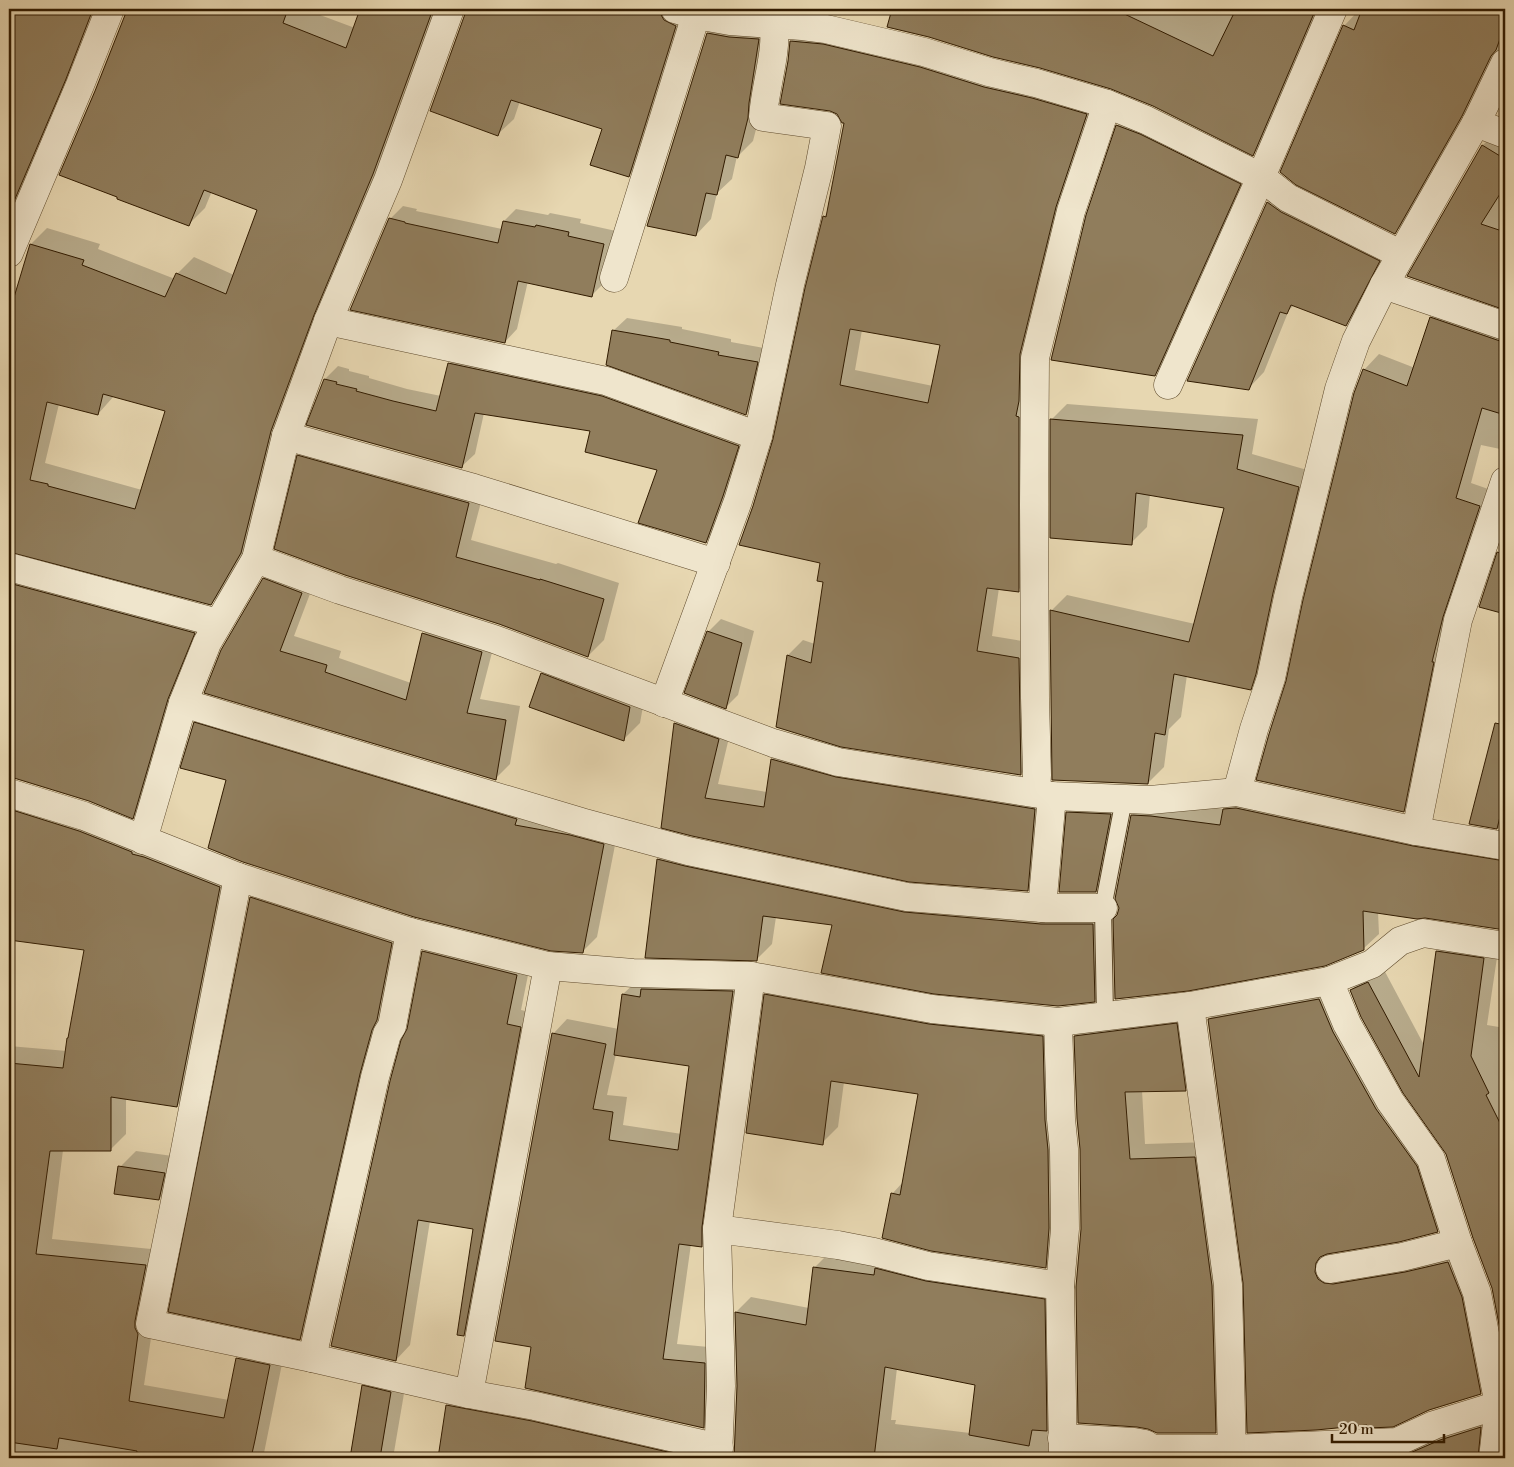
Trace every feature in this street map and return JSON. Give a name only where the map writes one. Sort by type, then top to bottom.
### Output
[{"type":"street","points":[[9,253],[110,9]]},
{"type":"street","points":[[143,840],[183,703],[207,643],[256,560],[286,436],[328,321],[388,180],[450,9]]},
{"type":"street","points":[[1168,385],[1261,178],[1333,9]]},
{"type":"street","points":[[614,278],[686,12],[732,15],[774,24],[802,26],[829,19],[988,72],[1036,83],[1107,104],[1146,120],[1261,178],[1288,198],[1400,254]]},
{"type":"street","points":[[664,702],[738,501],[758,436],[790,285],[828,126],[763,117],[764,98],[776,39],[774,24]]},
{"type":"street","points":[[1237,792],[1254,729],[1271,678],[1288,597],[1339,389],[1356,341],[1400,254],[1476,123],[1505,63]]},
{"type":"street","points":[[1042,908],[1044,794],[1037,775],[1036,747],[1035,358],[1071,211],[1107,104]]},
{"type":"street","points":[[1476,123],[1505,134]]},
{"type":"street","points":[[1384,285],[1505,326]]},
{"type":"street","points":[[328,321],[606,382],[758,436]]},
{"type":"street","points":[[286,436],[474,488],[716,563]]},
{"type":"street","points":[[1416,831],[1458,620],[1505,481]]},
{"type":"street","points":[[256,560],[340,590],[494,639],[773,743],[838,762],[1044,794],[1150,800],[1237,792],[1416,831],[1505,846]]},
{"type":"street","points":[[9,567],[218,623]]},
{"type":"street","points":[[183,703],[581,822],[688,851],[907,897],[1042,908],[1103,908]]},
{"type":"street","points":[[9,793],[84,816],[238,877],[410,932],[548,966],[633,973],[751,976],[932,1009],[1058,1022],[1190,1006],[1329,981],[1372,964],[1400,941],[1424,933],[1505,946]]},
{"type":"street","points":[[238,877],[182,1170],[150,1324],[312,1358],[469,1394],[535,1406],[718,1453],[720,1386],[717,1229],[751,976]]},
{"type":"street","points":[[312,1358],[375,1077],[387,1034],[392,1026],[410,932]]},
{"type":"street","points":[[469,1394],[548,966]]},
{"type":"street","points":[[1329,981],[1347,1024],[1385,1092],[1431,1159],[1458,1244],[1477,1294],[1502,1404],[1494,1458]]},
{"type":"street","points":[[1190,1006],[1228,1285],[1232,1453]]},
{"type":"street","points":[[1058,1022],[1060,1119],[1064,1149],[1065,1229],[1060,1286],[1062,1448],[1134,1442],[1145,1444],[1152,1449],[1232,1453],[1397,1442],[1434,1425],[1502,1404]]},
{"type":"street","points":[[717,1229],[838,1245],[928,1266],[1060,1286]]},
{"type":"street","points":[[1330,1269],[1402,1257],[1458,1244]]},
{"type":"lane","points":[[1105,1016],[1103,908],[1124,799]]},
{"type":"building","points":[[9,9],[93,9],[66,79],[9,213]]},
{"type":"building","points":[[125,9],[288,9],[283,23],[346,48],[360,9],[433,9],[373,174],[314,315],[271,431],[241,553],[211,605],[9,552],[9,314],[30,244],[84,260],[82,265],[165,297],[176,273],[226,294],[257,210],[204,190],[189,226],[59,175],[125,15]],"holes":[[[103,394],[165,411],[135,509],[30,480],[47,402],[98,415]]]},
{"type":"building","points":[[465,9],[660,9],[664,20],[676,26],[629,177],[590,165],[602,129],[511,100],[498,136],[430,111],[465,14]]},
{"type":"building","points":[[779,9],[823,9],[822,13]]},
{"type":"building","points":[[892,9],[1114,9],[1213,56],[1236,9],[1311,9],[1315,11],[1253,156],[1153,106],[1111,89],[1040,68],[993,57],[929,37],[887,27]]},
{"type":"building","points":[[1362,9],[1505,9],[1505,25],[1496,50],[1491,56],[1462,116],[1395,234],[1296,185],[1280,172],[1343,25],[1354,30]]},
{"type":"building","points":[[707,33],[759,39],[748,118],[738,158],[726,155],[717,195],[706,193],[696,236],[647,226]]},
{"type":"building","points":[[790,41],[823,44],[920,67],[984,87],[1032,98],[1087,114],[1056,207],[1020,354],[1019,401],[1016,416],[1019,417],[1019,592],[987,588],[977,651],[1019,658],[1021,775],[841,747],[776,727],[787,655],[811,663],[823,582],[817,581],[820,563],[739,545],[773,439],[805,288],[823,216],[826,217],[844,123],[842,123],[837,114],[830,111],[780,104]],"holes":[[[850,329],[940,345],[928,403],[840,385]]]},
{"type":"building","points":[[1116,125],[1140,134],[1241,184],[1155,376],[1051,360],[1086,215]]},
{"type":"building","points":[[1482,145],[1505,159],[1505,186],[1481,224],[1505,232],[1505,310],[1407,276]]},
{"type":"building","points":[[1267,202],[1281,212],[1380,261],[1346,326],[1291,305],[1287,314],[1280,312],[1249,390],[1187,381]]},
{"type":"building","points":[[389,218],[498,243],[503,221],[569,232],[568,236],[604,244],[592,297],[518,281],[505,343],[350,310]]},
{"type":"building","points":[[1430,317],[1500,341],[1505,341],[1505,415],[1482,408],[1456,498],[1480,506],[1443,617],[1432,662],[1434,662],[1404,812],[1256,780],[1286,681],[1303,600],[1354,393],[1363,369],[1407,386]]},
{"type":"building","points":[[612,330],[670,340],[670,342],[719,352],[718,355],[758,362],[746,415],[606,365]]},
{"type":"building","points":[[448,363],[602,396],[739,446],[706,543],[638,523],[657,470],[585,452],[590,431],[475,413],[462,468],[306,425],[324,379],[357,389],[356,391],[436,411]]},
{"type":"building","points":[[1050,419],[1243,435],[1237,469],[1299,487],[1251,690],[1174,674],[1165,735],[1155,733],[1148,784],[1052,780],[1050,610],[1189,642],[1224,508],[1136,493],[1132,545],[1050,538]]},
{"type":"building","points":[[297,455],[469,503],[456,557],[540,579],[604,599],[588,657],[499,624],[345,575],[274,549]]},
{"type":"building","points":[[1497,552],[1505,555],[1505,614],[1479,607]]},
{"type":"building","points":[[263,578],[302,593],[280,651],[327,665],[325,672],[406,700],[422,633],[482,652],[467,713],[506,720],[496,780],[204,693],[221,650]]},
{"type":"building","points":[[9,583],[195,633],[168,699],[133,819],[89,801],[9,778]]},
{"type":"building","points":[[707,631],[742,643],[726,709],[684,693]]},
{"type":"building","points":[[541,673],[630,707],[624,741],[529,707]]},
{"type":"building","points":[[194,722],[517,819],[515,825],[570,835],[604,844],[583,953],[551,951],[414,917],[243,862],[208,848],[226,780],[180,768]]},
{"type":"building","points":[[674,723],[719,739],[705,798],[764,807],[771,759],[836,777],[1035,809],[1028,891],[909,882],[661,828]]},
{"type":"building","points":[[1495,723],[1505,725],[1505,796],[1497,829],[1469,824]]},
{"type":"building","points":[[1236,808],[1413,846],[1505,861],[1505,930],[1363,911],[1364,950],[1325,966],[1188,991],[1115,999],[1113,919],[1117,915],[1119,908],[1115,899],[1131,815],[1220,825],[1223,809]]},
{"type":"building","points":[[9,809],[79,831],[132,852],[132,854],[220,887],[177,1107],[111,1097],[111,1151],[50,1151],[36,1254],[146,1265],[135,1321],[135,1328],[138,1334],[129,1401],[224,1418],[236,1358],[270,1365],[251,1458],[136,1458],[137,1451],[59,1438],[57,1449],[9,1442],[9,1063],[63,1068],[84,950],[9,940]]},
{"type":"building","points":[[1066,812],[1111,814],[1096,892],[1059,892]]},
{"type":"building","points":[[657,859],[904,912],[1041,924],[1093,924],[1095,1002],[1058,1006],[934,994],[821,973],[832,925],[763,916],[757,961],[645,958]]},
{"type":"building","points":[[250,897],[392,943],[377,1020],[372,1030],[360,1074],[300,1340],[168,1312]]},
{"type":"building","points":[[422,951],[517,975],[507,1024],[521,1027],[464,1336],[457,1335],[473,1229],[418,1220],[396,1361],[331,1346],[390,1081],[401,1040],[407,1029]]},
{"type":"building","points":[[1436,951],[1484,958],[1471,1056],[1489,1093],[1486,1095],[1505,1133],[1505,1356],[1492,1288],[1473,1238],[1446,1154],[1403,1093],[1361,1017],[1350,990],[1368,982],[1419,1077]]},
{"type":"building","points":[[641,989],[733,991],[702,1227],[702,1247],[679,1244],[663,1359],[705,1363],[704,1428],[525,1388],[531,1347],[495,1341],[552,1033],[606,1044],[593,1109],[613,1112],[609,1140],[678,1150],[689,1066],[614,1055],[622,994],[640,997]]},
{"type":"building","points":[[764,994],[929,1024],[1043,1036],[1045,1120],[1048,1150],[1049,1228],[1046,1268],[931,1251],[882,1238],[891,1193],[900,1195],[918,1094],[831,1081],[823,1145],[746,1133]]},
{"type":"building","points":[[1319,999],[1333,1032],[1376,1109],[1417,1166],[1438,1232],[1399,1242],[1327,1254],[1320,1257],[1316,1263],[1315,1272],[1318,1279],[1324,1283],[1333,1284],[1405,1272],[1448,1262],[1462,1297],[1481,1394],[1429,1410],[1393,1427],[1367,1428],[1367,1425],[1316,1430],[1247,1433],[1243,1283],[1208,1019]]},
{"type":"building","points":[[1177,1023],[1186,1091],[1125,1092],[1130,1159],[1195,1157],[1212,1286],[1216,1433],[1157,1433],[1137,1427],[1078,1423],[1076,1287],[1081,1229],[1080,1149],[1074,1036]]},
{"type":"building","points":[[118,1166],[165,1173],[159,1200],[114,1194]]},
{"type":"building","points":[[813,1267],[874,1275],[875,1268],[926,1281],[1045,1299],[1047,1431],[1032,1430],[1029,1446],[969,1435],[975,1385],[885,1367],[874,1458],[734,1458],[737,1386],[735,1312],[806,1325]]},
{"type":"building","points":[[362,1385],[391,1392],[380,1458],[350,1458]]},
{"type":"building","points":[[446,1405],[532,1421],[694,1458],[438,1458]]},
{"type":"building","points":[[1481,1427],[1478,1458],[1383,1458],[1403,1456],[1440,1440]]},
{"type":"building","points":[[1085,1455],[1132,1458],[1084,1458]]}]
